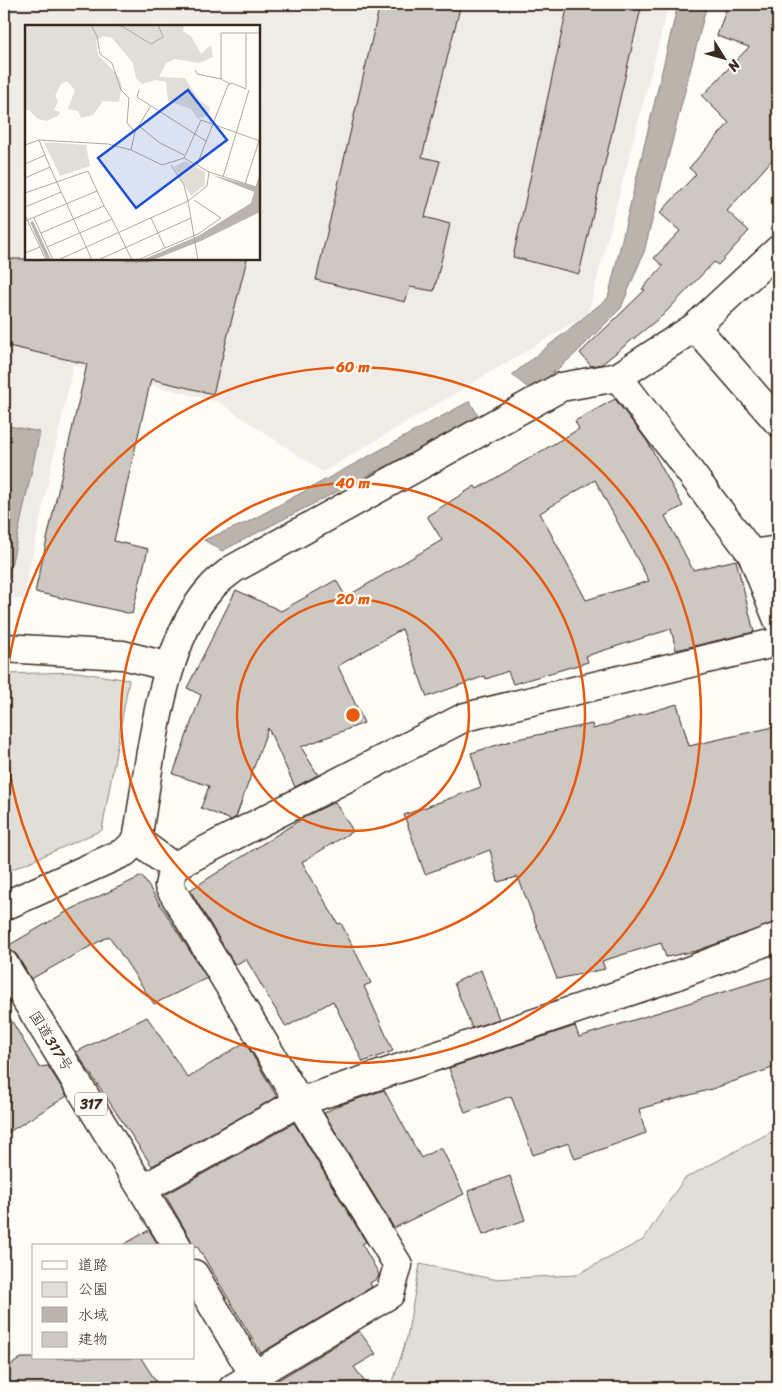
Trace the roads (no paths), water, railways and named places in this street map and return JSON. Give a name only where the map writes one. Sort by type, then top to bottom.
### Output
[{"type":"main road","points":[[4,906],[124,852],[137,840],[160,706],[170,667],[184,630],[212,587],[233,569],[560,387],[618,376],[694,327],[778,250]]},
{"type":"main road","points":[[694,327],[778,422]]},
{"type":"main road","points":[[618,376],[765,552],[778,620]]},
{"type":"main road","points":[[173,867],[465,717],[778,642]]},
{"type":"main road","points":[[4,648],[122,656],[170,667]]},
{"type":"main road","points":[[137,840],[173,867]]},
{"type":"main road","points":[[173,867],[169,886],[398,1265],[390,1294],[250,1384],[195,1276]]},
{"type":"main road","points":[[143,1189],[299,1102],[675,976],[778,937]]},
{"type":"main road","name":"国道317号","points":[[4,964],[176,1244]]},
{"type":"water","points":[[678,4],[707,4],[644,252],[621,308],[575,354],[532,391],[512,375],[608,298]]},
{"type":"water","points":[[470,401],[479,418],[222,551],[204,540],[246,523]]},
{"type":"water","points":[[4,425],[40,432],[8,580],[4,579]]}]
